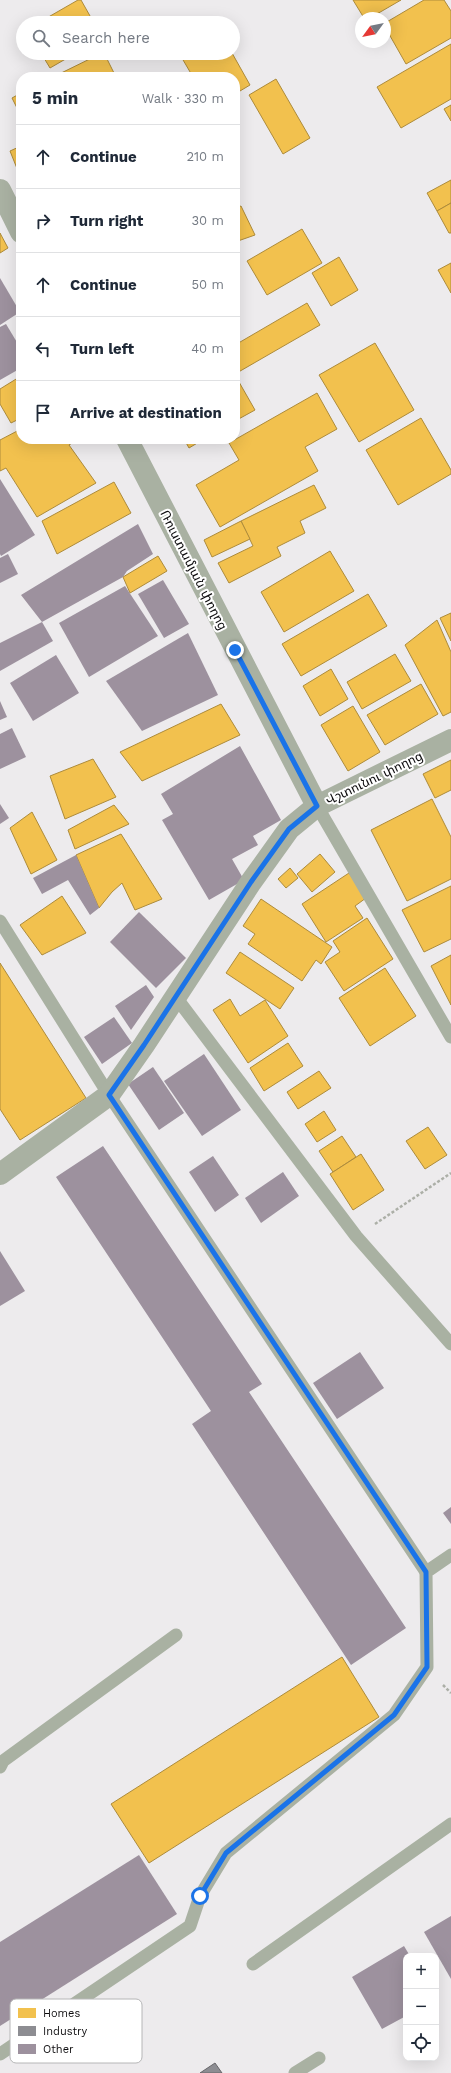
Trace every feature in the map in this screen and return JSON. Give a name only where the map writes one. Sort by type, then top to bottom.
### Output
[{"type":"street","points":[[0,190],[16,222]]},
{"type":"street","name":"Ռուստամյան փողոց","points":[[130,444],[317,806]]},
{"type":"street","name":"Վշտունու փողոց","points":[[0,1174],[109,1095],[144,1045],[251,882],[289,829],[317,806],[451,740]]},
{"type":"lane","points":[[317,806],[451,1037]]},
{"type":"lane","points":[[0,921],[109,1095],[426,1572],[427,1667],[394,1715],[226,1853],[200,1896],[190,1926],[82,1999]]},
{"type":"lane","points":[[175,996],[356,1236],[451,1344]]},
{"type":"lane","points":[[426,1572],[451,1555]]},
{"type":"lane","points":[[0,1767],[3,1761],[176,1635]]},
{"type":"lane","points":[[253,1964],[451,1824]]},
{"type":"lane","points":[[0,2054],[10,2047]]},
{"type":"lane","points":[[295,2073],[319,2058]]},
{"type":"path","points":[[356,1236],[451,1173]]},
{"type":"building: Homes","points":[[78,0],[81,0],[90,16],[50,16]]},
{"type":"building: Homes","points":[[353,0],[401,0],[380,12],[360,12]]},
{"type":"building: Homes","points":[[424,0],[444,0],[451,11],[451,38],[406,64],[391,38],[391,19]]},
{"type":"building: Homes","points":[[451,44],[451,99],[401,128],[377,87]]},
{"type":"building: Homes","points":[[45,60],[64,60],[50,68]]},
{"type":"building: Homes","points":[[88,60],[108,60],[114,72],[63,72]]},
{"type":"building: Homes","points":[[183,60],[236,60],[250,85],[240,91],[240,72],[190,72]]},
{"type":"building: Homes","points":[[276,79],[310,138],[283,154],[249,95]]},
{"type":"building: Homes","points":[[16,96],[16,106],[12,98]]},
{"type":"building: Homes","points":[[451,105],[451,121],[444,109]]},
{"type":"building: Homes","points":[[16,148],[16,166],[10,151]]},
{"type":"building: Homes","points":[[451,180],[451,203],[437,211],[427,193]]},
{"type":"building: Homes","points":[[451,203],[451,233],[449,233],[437,211]]},
{"type":"building: Homes","points":[[240,206],[255,235],[240,240]]},
{"type":"building: Homes","points":[[302,229],[322,263],[267,295],[247,261]]},
{"type":"building: Homes","points":[[0,233],[8,248],[0,253]]},
{"type":"building: Homes","points":[[339,257],[358,290],[331,306],[312,273]]},
{"type":"building: Homes","points":[[451,263],[451,293],[438,270]]},
{"type":"building: Homes","points":[[307,303],[320,325],[240,371],[240,342]]},
{"type":"building: Homes","points":[[375,343],[414,410],[359,442],[319,375]]},
{"type":"building: Homes","points":[[16,379],[16,420],[11,423],[0,404],[0,389]]},
{"type":"building: Homes","points":[[240,384],[255,410],[240,418]]},
{"type":"building: Homes","points":[[317,393],[337,429],[305,447],[318,471],[220,527],[196,485],[239,460],[230,444],[240,444],[240,437]]},
{"type":"building: Homes","points":[[421,418],[451,470],[451,474],[398,505],[366,450]]},
{"type":"building: Homes","points":[[16,432],[16,444],[70,444],[69,445],[96,483],[37,517],[6,468],[0,471],[0,440]]},
{"type":"building: Homes","points":[[187,444],[196,444],[189,448]]},
{"type":"building: Homes","points":[[114,482],[131,513],[57,554],[42,521]]},
{"type":"building: Homes","points":[[314,485],[326,508],[300,521],[305,533],[277,547],[281,556],[229,583],[218,563],[253,546],[241,521]]},
{"type":"building: Homes","points":[[241,521],[250,539],[212,557],[204,540]]},
{"type":"building: Homes","points":[[330,551],[354,591],[284,632],[261,592]]},
{"type":"building: Homes","points":[[158,556],[167,571],[130,593],[123,577]]},
{"type":"building: Homes","points":[[368,594],[387,626],[301,676],[282,644]]},
{"type":"building: Homes","points":[[451,613],[451,641],[440,618]]},
{"type":"building: Homes","points":[[437,620],[451,652],[451,712],[443,716],[405,645]]},
{"type":"building: Homes","points":[[395,654],[411,681],[362,709],[347,682]]},
{"type":"building: Homes","points":[[331,669],[348,699],[320,716],[303,686]]},
{"type":"building: Homes","points":[[421,684],[438,714],[385,745],[367,715]]},
{"type":"building: Homes","points":[[221,704],[240,735],[142,781],[120,752]]},
{"type":"building: Homes","points":[[353,706],[380,752],[348,771],[321,725]]},
{"type":"building: Homes","points":[[93,759],[116,797],[65,819],[50,776]]},
{"type":"building: Homes","points":[[451,760],[451,790],[435,798],[423,774]]},
{"type":"building: Homes","points":[[432,799],[451,837],[451,879],[407,901],[371,830]]},
{"type":"building: Homes","points":[[114,805],[129,824],[75,849],[68,830]]},
{"type":"building: Homes","points":[[32,812],[57,860],[31,874],[10,828]]},
{"type":"building: Homes","points":[[121,834],[162,899],[135,910],[122,883],[112,892],[99,908],[76,855]]},
{"type":"building: Homes","points":[[320,854],[335,872],[312,892],[297,874]]},
{"type":"building: Homes","points":[[290,868],[298,878],[286,888],[278,879]]},
{"type":"building: Homes","points":[[349,873],[366,898],[355,906],[363,918],[326,942],[302,904]]},
{"type":"building: Homes","points":[[451,886],[451,939],[424,952],[402,910]]},
{"type":"building: Homes","points":[[62,896],[86,933],[42,955],[20,925]]},
{"type":"building: Homes","points":[[261,899],[332,947],[321,964],[316,960],[302,981],[248,944],[255,934],[243,926]]},
{"type":"building: Homes","points":[[367,918],[393,959],[344,991],[325,962],[340,952],[333,941]]},
{"type":"building: Homes","points":[[240,952],[294,988],[280,1009],[226,973]]},
{"type":"building: Homes","points":[[451,955],[451,1005],[431,966]]},
{"type":"building: Homes","points":[[0,963],[86,1098],[20,1140],[0,1109]]},
{"type":"building: Homes","points":[[385,968],[416,1016],[370,1046],[339,998]]},
{"type":"building: Homes","points":[[230,999],[240,1016],[265,1000],[288,1036],[248,1063],[213,1010]]},
{"type":"building: Homes","points":[[288,1043],[303,1066],[264,1091],[250,1068]]},
{"type":"building: Homes","points":[[319,1071],[331,1088],[298,1109],[287,1092]]},
{"type":"building: Homes","points":[[324,1111],[336,1130],[317,1142],[305,1124]]},
{"type":"building: Homes","points":[[428,1127],[447,1155],[425,1169],[406,1141]]},
{"type":"building: Homes","points":[[342,1136],[356,1157],[333,1172],[319,1151]]},
{"type":"building: Homes","points":[[361,1154],[384,1190],[353,1210],[330,1174]]},
{"type":"building: Homes","points":[[342,1657],[379,1717],[149,1863],[111,1804]]},
{"type":"building: Industry","points":[[215,2063],[222,2073],[200,2073]]},
{"type":"building: Other","points":[[0,278],[16,305],[16,315],[0,325]]},
{"type":"building: Other","points":[[6,324],[16,341],[16,371],[0,380],[0,327]]},
{"type":"building: Other","points":[[0,479],[35,535],[1,556],[0,554]]},
{"type":"building: Other","points":[[138,524],[153,554],[127,571],[123,577],[42,622],[21,595]]},
{"type":"building: Other","points":[[8,554],[18,574],[0,583],[0,558]]},
{"type":"building: Other","points":[[163,580],[189,624],[164,638],[138,594]]},
{"type":"building: Other","points":[[125,586],[158,636],[89,677],[59,623]]},
{"type":"building: Other","points":[[42,622],[53,641],[0,671],[0,643]]},
{"type":"building: Other","points":[[188,633],[218,695],[142,731],[106,681]]},
{"type":"building: Other","points":[[56,655],[79,693],[33,721],[10,683]]},
{"type":"building: Other","points":[[0,701],[7,717],[0,720]]},
{"type":"building: Other","points":[[12,728],[26,757],[0,769],[0,734]]},
{"type":"building: Other","points":[[240,746],[281,820],[253,836],[258,845],[232,859],[244,880],[209,900],[162,820],[173,814],[161,794]]},
{"type":"building: Other","points":[[0,804],[9,818],[0,824]]},
{"type":"building: Other","points":[[76,855],[99,908],[90,915],[68,880],[42,894],[33,878]]},
{"type":"building: Other","points":[[139,912],[186,958],[156,988],[110,942]]},
{"type":"building: Other","points":[[146,985],[154,997],[131,1030],[115,1006]]},
{"type":"building: Other","points":[[114,1017],[132,1043],[102,1064],[84,1037]]},
{"type":"building: Other","points":[[204,1054],[241,1110],[202,1136],[164,1081]]},
{"type":"building: Other","points":[[153,1067],[184,1113],[159,1130],[128,1084]]},
{"type":"building: Other","points":[[103,1146],[262,1384],[249,1392],[406,1628],[351,1665],[192,1424],[211,1411],[56,1177]]},
{"type":"building: Other","points":[[213,1156],[239,1195],[215,1212],[189,1172]]},
{"type":"building: Other","points":[[283,1172],[299,1196],[261,1223],[245,1198]]},
{"type":"building: Other","points":[[0,1251],[25,1291],[0,1306]]},
{"type":"building: Other","points":[[360,1352],[384,1388],[337,1419],[313,1383]]},
{"type":"building: Other","points":[[451,1507],[451,1524],[443,1513]]},
{"type":"building: Other","points":[[139,1855],[177,1914],[43,1999],[10,1999],[10,2020],[0,2026],[0,1942]]},
{"type":"building: Other","points":[[451,1916],[451,1979],[439,1958],[439,1953],[436,1953],[424,1932]]},
{"type":"building: Other","points":[[404,1946],[408,1953],[403,1953],[403,2018],[382,2029],[352,1977]]},
{"type":"route","points":[[200,1896],[226,1853],[394,1715],[427,1667],[426,1572],[274,1346],[109,1095],[144,1045],[251,882],[289,829],[317,806],[235,650]]}]
